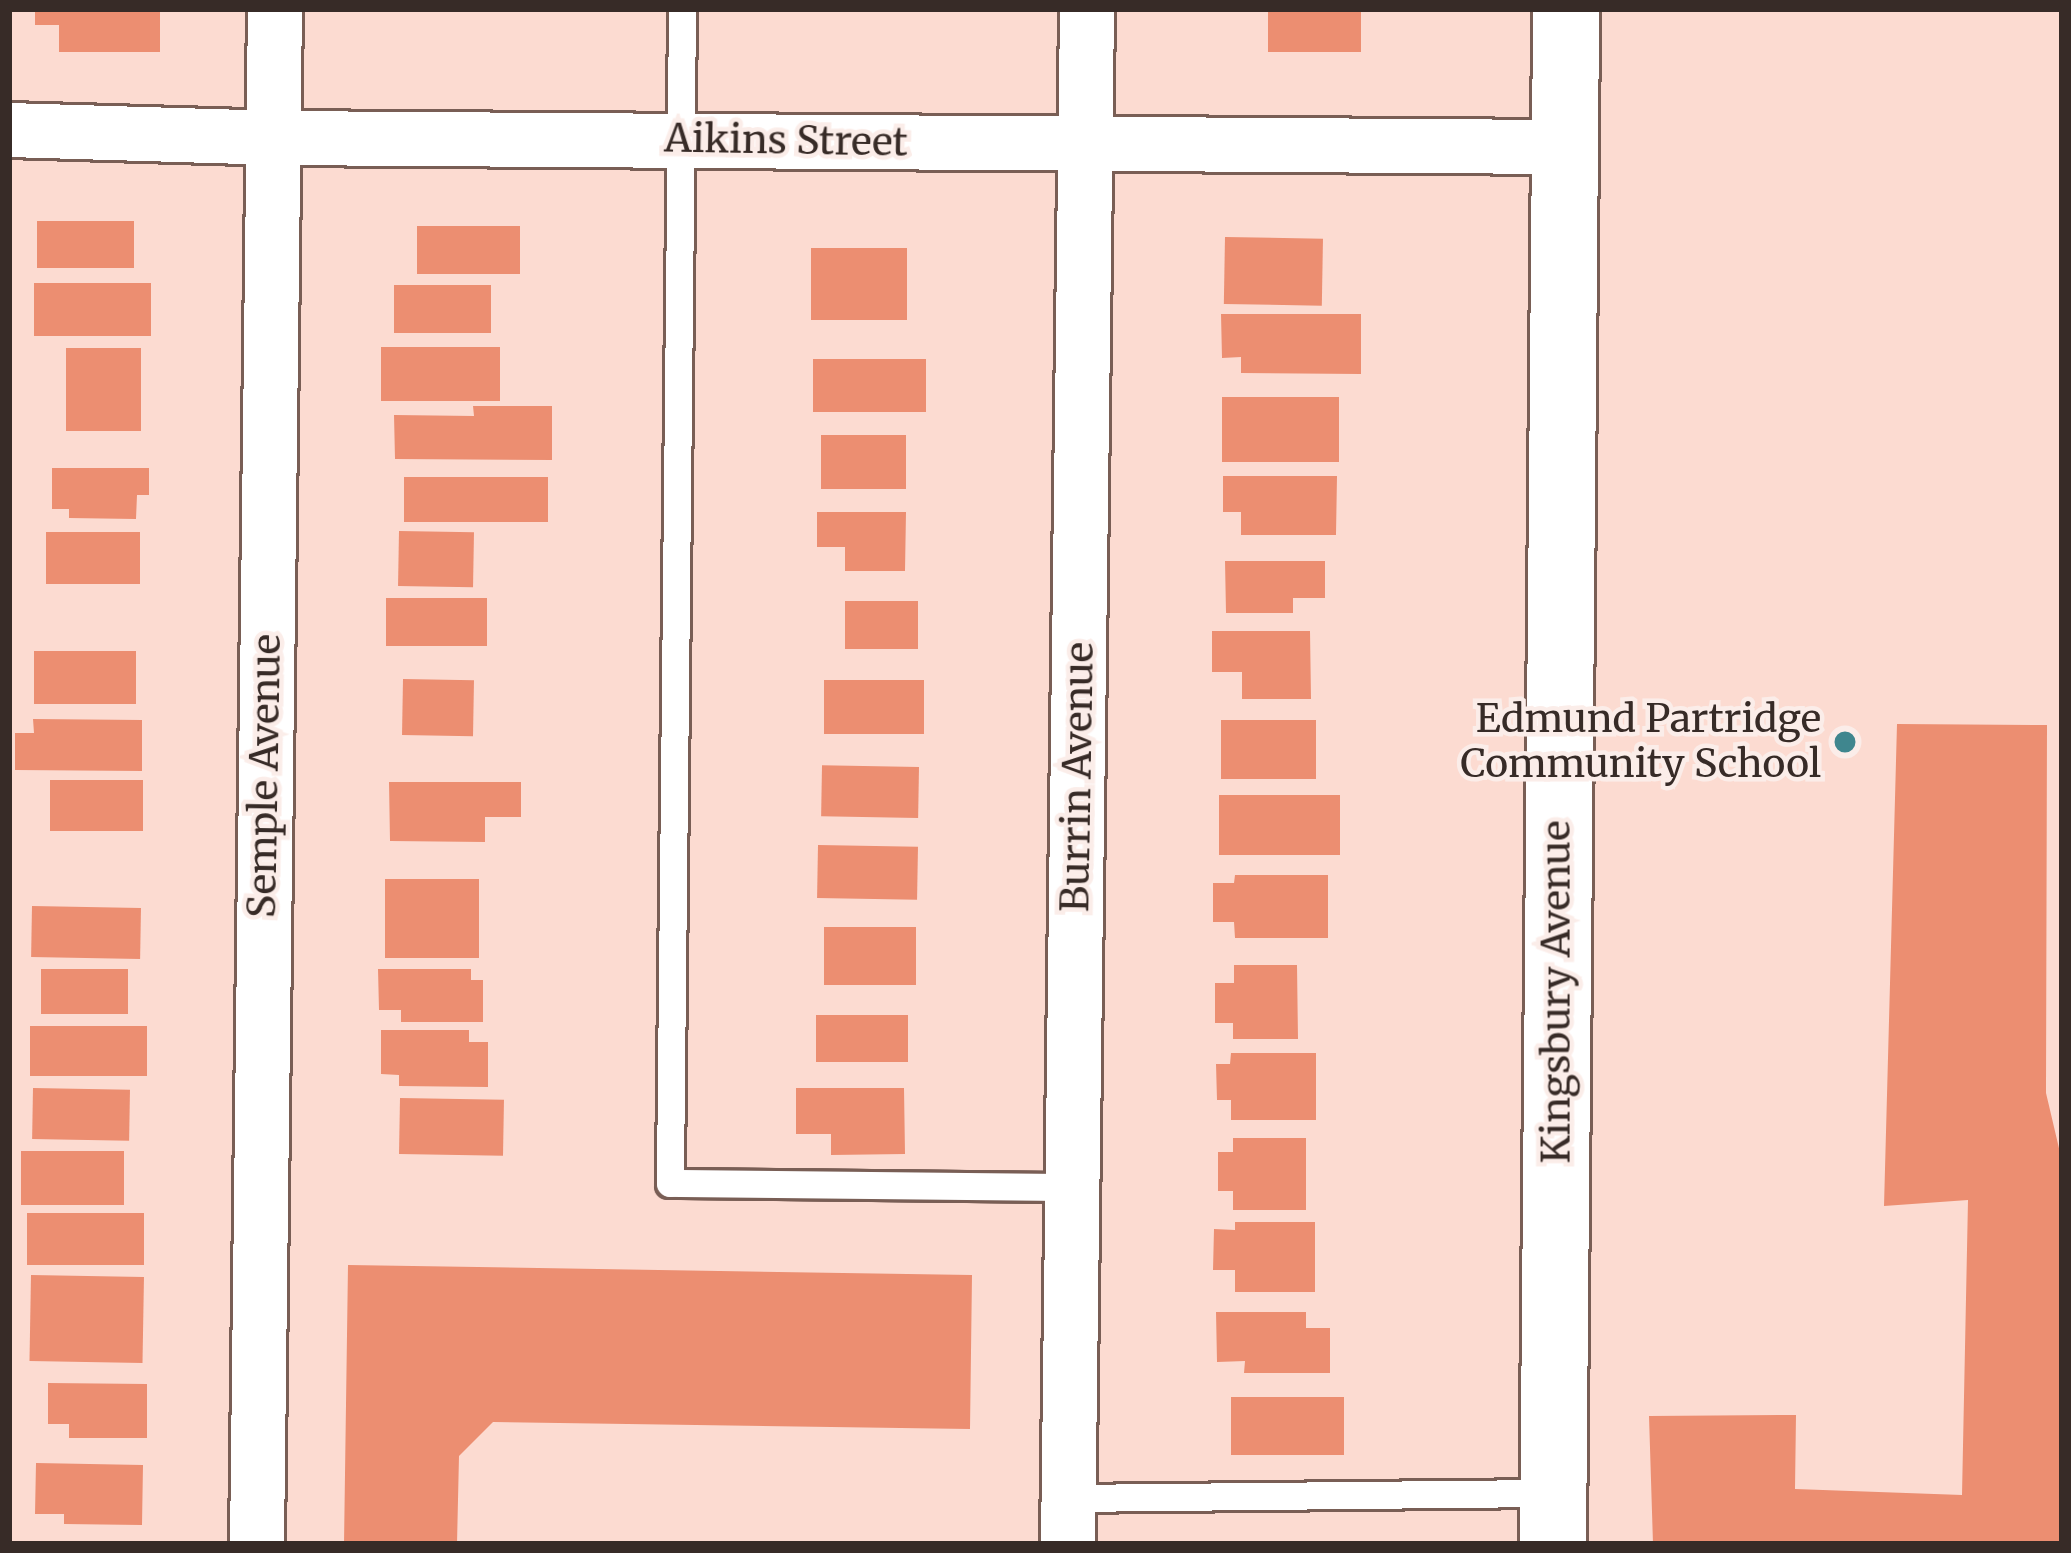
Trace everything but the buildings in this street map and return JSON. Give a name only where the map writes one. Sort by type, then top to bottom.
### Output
[{"type":"street","name":"Semple Avenue","points":[[257,1544],[275,9]]},
{"type":"street","name":"Burrin Avenue","points":[[1068,1521],[1087,9]]},
{"type":"street","name":"Kingsbury Avenue","points":[[1554,1518],[1566,9]]},
{"type":"street","name":"Aikins Street","points":[[9,130],[274,138],[1563,147]]},
{"type":"lane","points":[[682,9],[670,1184],[1072,1187]]},
{"type":"lane","points":[[1068,1521],[1554,1518]]},
{"type":"place","name":"Edmund Partridge Community School","points":[[1845,742]]}]
